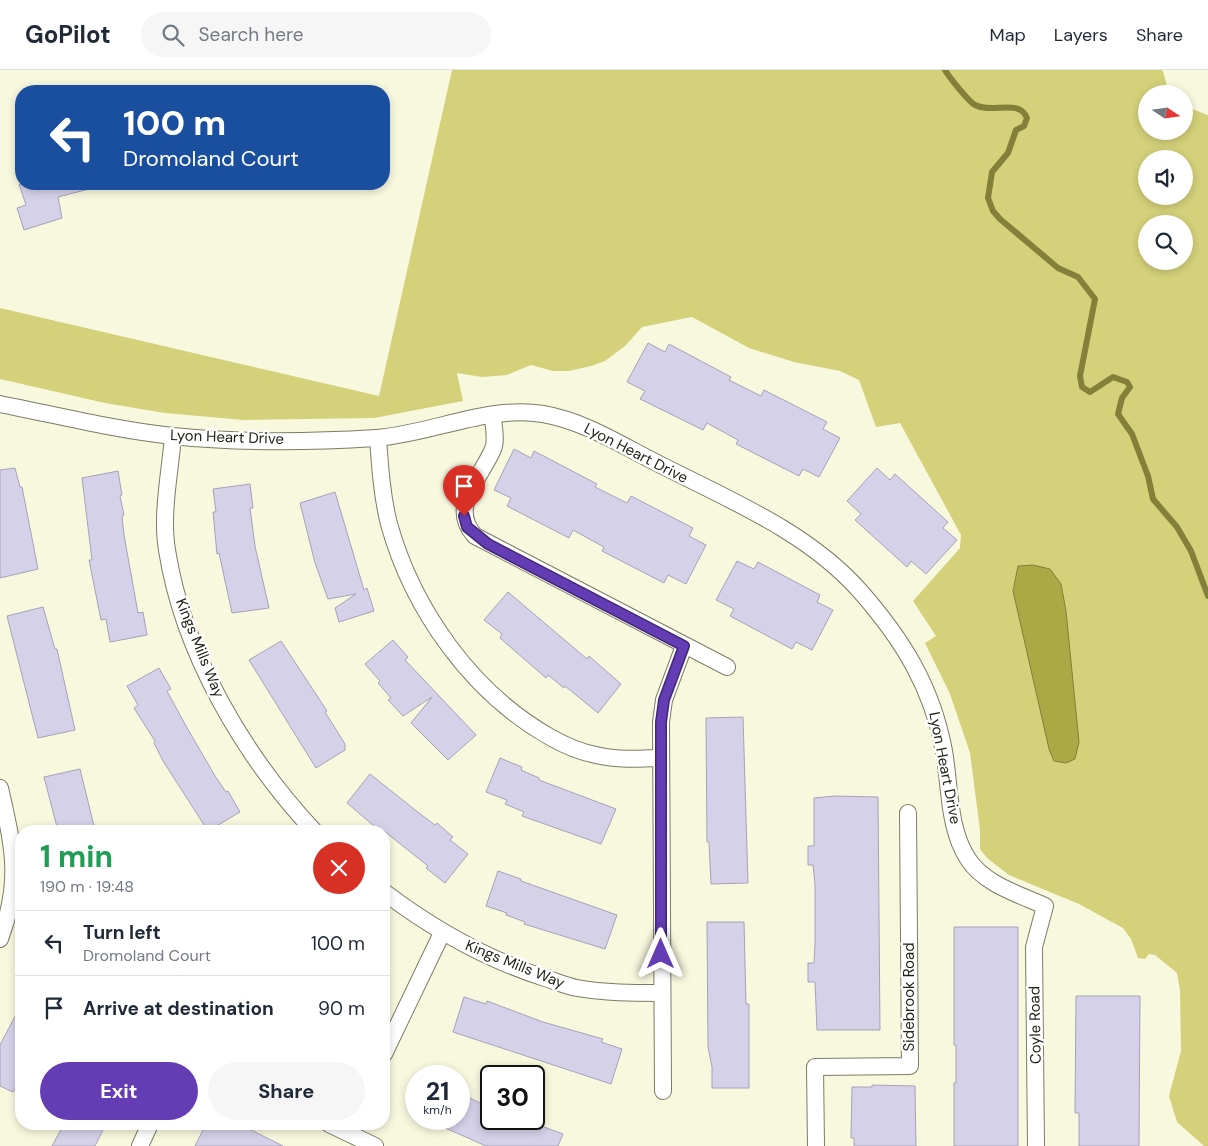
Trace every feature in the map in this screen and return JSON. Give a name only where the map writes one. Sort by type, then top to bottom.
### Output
[{"type":"street","name":"Lyon Heart Drive","points":[[0,404],[173,436],[254,439],[378,438],[408,434],[514,412],[544,414],[578,423],[759,515],[830,561],[859,590],[883,619],[917,669],[932,702],[944,749],[954,822],[960,843],[968,860],[996,884],[1045,906]]},
{"type":"street","points":[[493,415],[494,447],[465,504],[464,516],[467,527],[488,544],[727,667]]},
{"type":"street","name":"Kings Mills Way","points":[[173,436],[167,515],[167,549],[182,611],[218,696],[241,737],[270,780],[309,825]]},
{"type":"street","points":[[378,438],[382,489],[390,524],[403,562],[422,603],[442,637],[470,670],[501,702],[535,728],[566,746],[594,755],[623,759],[660,758]]},
{"type":"street","points":[[663,1091],[660,758],[664,700],[684,646]]},
{"type":"street","points":[[0,788],[13,847],[14,872],[7,919],[0,939]]},
{"type":"street","name":"Sidebrook Road","points":[[816,1146],[815,1067],[910,1066],[908,814]]},
{"type":"street","name":"Kings Mills Way","points":[[390,896],[442,933],[486,955],[529,973],[575,987],[603,992],[661,993]]},
{"type":"street","name":"Coyle Road","points":[[1036,1146],[1034,947],[1045,906]]},
{"type":"street","points":[[390,1041],[442,933]]},
{"type":"street","points":[[140,1146],[147,1130]]},
{"type":"street","points":[[345,1134],[376,1146]]},
{"type":"shaded area","points":[[452,70],[1163,71],[1167,85],[1138,85],[1138,140],[1193,140],[1193,109],[1208,115],[1208,1146],[1204,1146],[1177,1122],[1169,1096],[1181,1051],[1180,990],[1177,973],[1155,955],[1149,954],[1145,959],[1138,958],[1131,939],[1123,928],[1079,904],[1009,875],[987,858],[980,849],[980,830],[970,753],[950,694],[925,643],[936,636],[913,601],[960,548],[961,535],[900,423],[876,427],[859,380],[840,371],[794,362],[749,348],[692,317],[642,327],[625,346],[605,361],[591,366],[569,371],[553,371],[531,365],[507,375],[482,377],[457,373],[463,401],[374,418],[244,420],[165,413],[105,403],[0,379],[0,308],[379,396]]},
{"type":"shaded area","points":[[1033,565],[1050,569],[1061,584],[1066,611],[1079,742],[1075,759],[1066,763],[1054,761],[1049,749],[1013,591],[1018,566]]},
{"type":"building","points":[[21,190],[85,190],[58,197],[62,218],[24,230],[17,208],[26,205]]},
{"type":"building","points":[[648,343],[665,352],[669,344],[731,377],[729,380],[761,396],[764,390],[827,422],[823,429],[840,438],[819,477],[803,469],[799,476],[736,444],[738,440],[707,423],[703,430],[640,399],[645,391],[627,382]]},
{"type":"building","points":[[514,449],[531,458],[534,451],[597,484],[595,487],[627,503],[631,496],[693,528],[689,536],[706,545],[686,584],[668,575],[664,583],[602,551],[604,547],[573,530],[569,538],[507,506],[511,498],[494,490]]},
{"type":"building","points":[[15,468],[20,487],[22,487],[38,569],[0,578],[0,470]]},
{"type":"building","points":[[877,468],[890,480],[895,474],[948,522],[943,528],[957,540],[926,574],[911,561],[907,567],[855,520],[861,514],[847,501]]},
{"type":"building","points":[[118,471],[124,515],[122,516],[124,535],[138,613],[143,612],[147,635],[110,642],[106,619],[101,620],[89,560],[92,560],[82,478]]},
{"type":"building","points":[[250,484],[253,508],[250,508],[255,546],[269,608],[232,613],[219,553],[217,554],[213,512],[216,512],[213,489]]},
{"type":"building","points":[[335,492],[364,590],[367,588],[374,611],[339,622],[335,608],[356,594],[328,599],[315,563],[300,503]]},
{"type":"building","points":[[737,561],[754,569],[758,562],[820,595],[817,602],[833,610],[812,650],[796,642],[792,649],[730,616],[734,609],[716,600]]},
{"type":"building","points":[[508,592],[587,659],[589,656],[621,684],[598,713],[565,686],[564,688],[548,675],[546,678],[500,638],[502,634],[484,620]]},
{"type":"building","points":[[43,607],[55,649],[57,649],[75,730],[38,738],[7,616]]},
{"type":"building","points":[[393,640],[408,657],[405,660],[476,735],[448,760],[411,723],[432,697],[403,716],[388,700],[391,698],[378,683],[380,681],[365,664]]},
{"type":"building","points":[[281,641],[327,711],[325,712],[345,744],[345,750],[316,768],[249,660]]},
{"type":"building","points":[[159,668],[171,689],[167,691],[186,726],[215,776],[226,792],[228,791],[240,812],[218,825],[204,825],[163,761],[154,743],[155,741],[134,708],[138,705],[127,686]]},
{"type":"building","points":[[743,717],[748,883],[711,884],[709,842],[707,842],[706,718]]},
{"type":"building","points":[[500,758],[522,767],[521,770],[539,778],[539,780],[616,809],[601,844],[522,816],[524,812],[505,804],[507,800],[486,792]]},
{"type":"building","points":[[80,769],[94,825],[56,825],[44,777]]},
{"type":"building","points":[[370,774],[435,825],[437,823],[453,837],[450,840],[468,854],[445,883],[426,868],[428,866],[390,836],[390,825],[373,825],[347,803]]},
{"type":"building","points":[[835,796],[878,797],[880,1030],[817,1030],[815,982],[808,982],[808,963],[814,963],[815,884],[813,865],[808,865],[808,846],[814,846],[814,798]]},
{"type":"building","points":[[498,871],[617,915],[605,949],[524,924],[525,922],[506,915],[507,913],[486,906]]},
{"type":"building","points":[[707,922],[744,922],[746,1004],[749,1004],[749,1088],[712,1088],[712,1067],[708,1047]]},
{"type":"building","points":[[954,927],[1018,927],[1018,1146],[954,1146],[956,1045],[954,1045]]},
{"type":"building","points":[[1076,996],[1140,996],[1139,1146],[1079,1146],[1079,1113],[1075,1113]]},
{"type":"building","points":[[464,997],[486,1004],[487,1001],[543,1022],[603,1039],[601,1042],[622,1049],[611,1084],[453,1032]]},
{"type":"building","points":[[15,1016],[15,1088],[13,1092],[0,1086],[0,1045]]},
{"type":"building","points":[[872,1085],[915,1086],[916,1146],[854,1146],[854,1138],[851,1138],[852,1087],[872,1087]]},
{"type":"building","points":[[470,1098],[480,1103],[480,1130],[545,1130],[545,1127],[563,1134],[558,1146],[486,1146],[450,1130],[470,1130]]},
{"type":"building","points":[[61,1130],[103,1130],[95,1146],[52,1146]]},
{"type":"building","points":[[203,1130],[251,1130],[283,1146],[195,1146]]},
{"type":"waterway","points":[[945,70],[959,89],[975,105],[989,108],[1012,107],[1023,112],[1027,118],[1024,126],[1016,130],[1008,153],[992,172],[988,198],[993,211],[1000,219],[1058,268],[1078,277],[1095,299],[1080,376],[1082,387],[1090,392],[1113,377],[1127,382],[1130,387],[1122,398],[1118,414],[1132,434],[1148,476],[1153,499],[1177,527],[1191,551],[1208,596]]},
{"type":"route","points":[[464,516],[467,527],[475,536],[488,544],[684,646],[664,700],[661,722],[661,954]]}]
